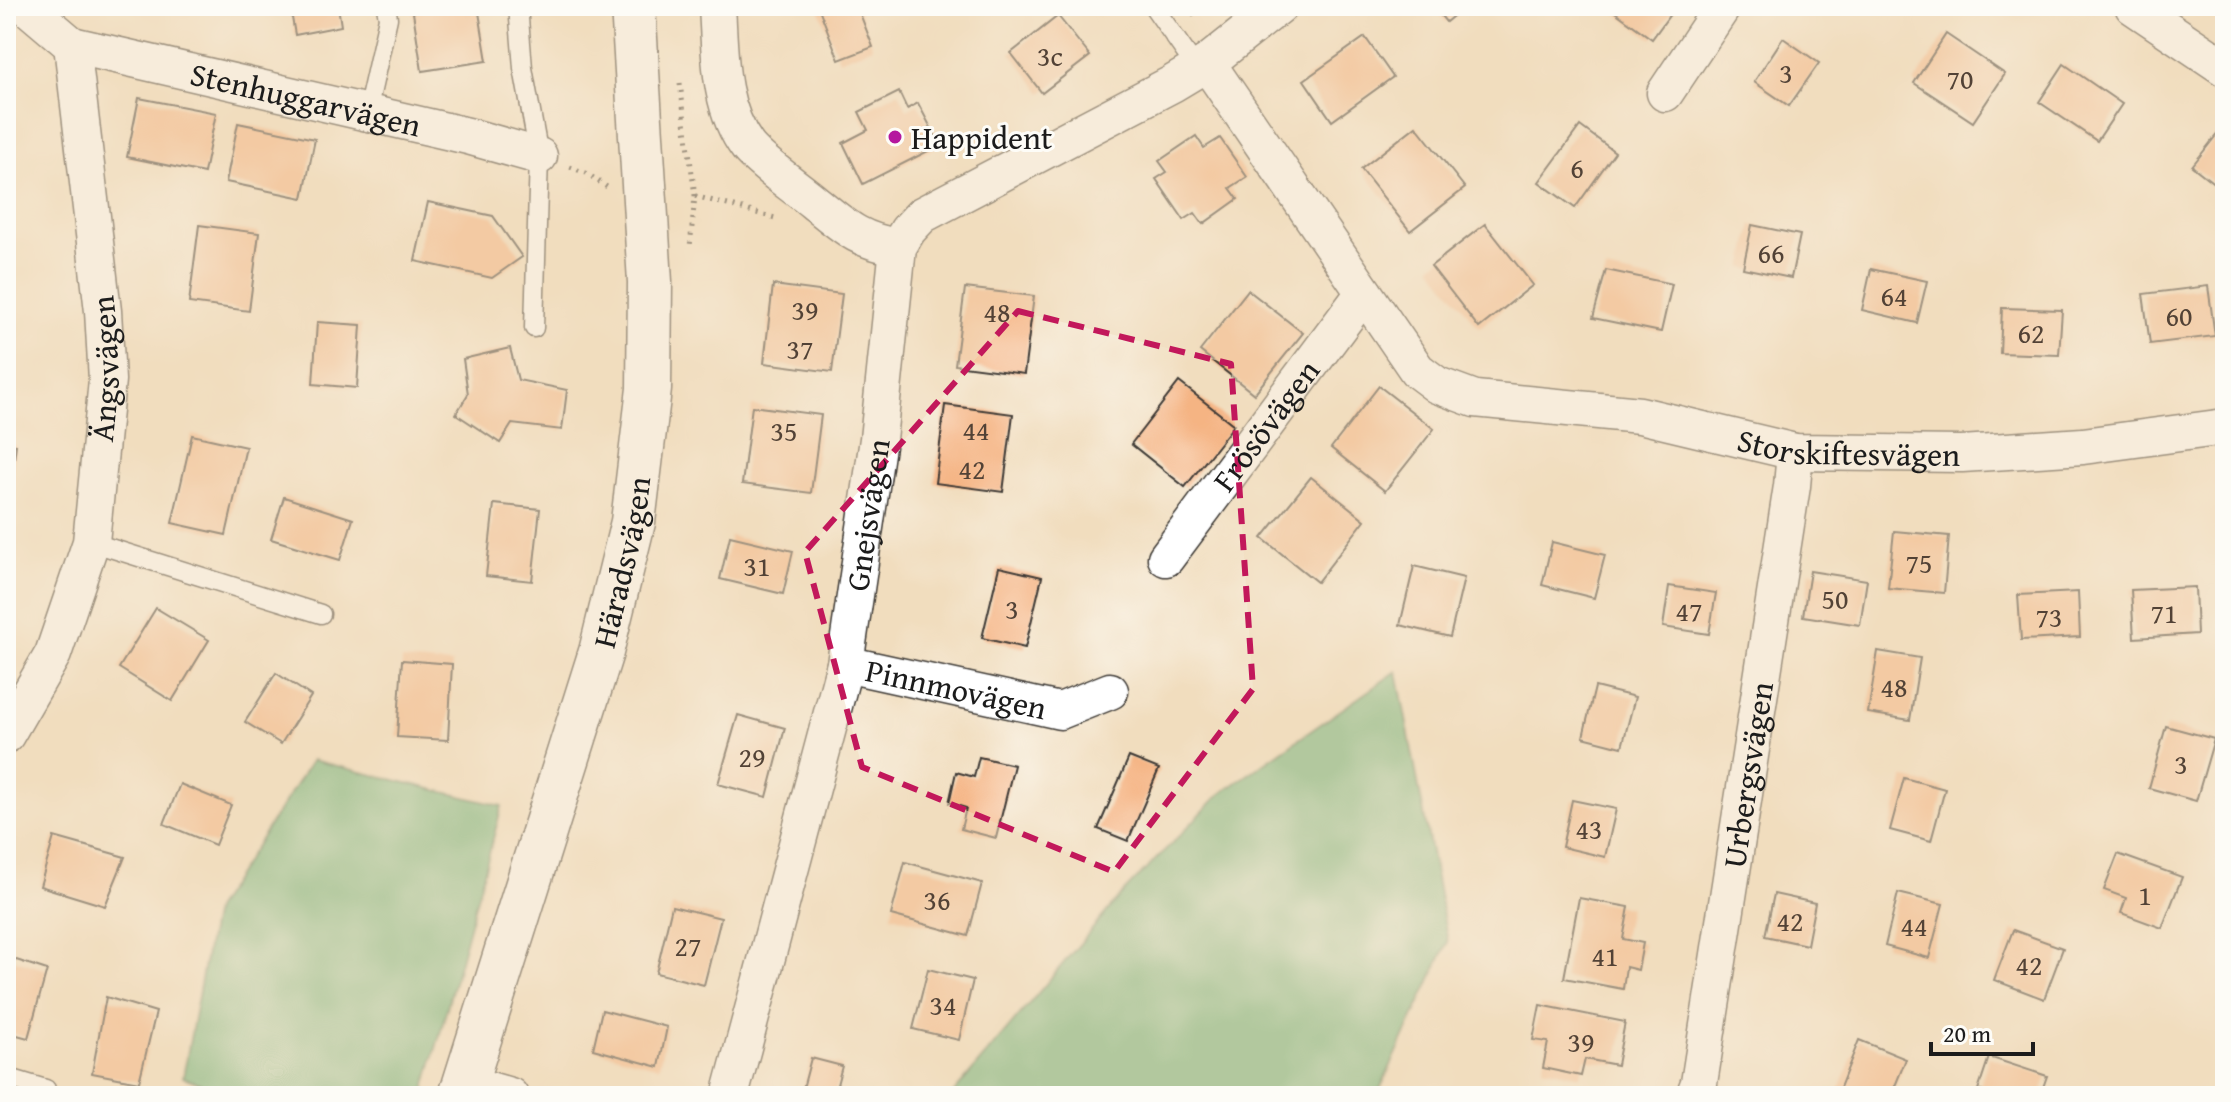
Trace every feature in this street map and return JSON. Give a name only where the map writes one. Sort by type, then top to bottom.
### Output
[{"type":"street","name":"Häradsvägen","points":[[463,1090],[601,652],[633,522],[649,389],[650,282],[633,6]]},
{"type":"street","points":[[717,6],[722,86],[735,123],[749,148],[844,226],[872,243],[898,247],[922,215],[1202,66],[1279,6]]},
{"type":"street","points":[[1665,93],[1723,6]]},
{"type":"street","points":[[2133,6],[2225,68]]},
{"type":"street","points":[[20,13],[72,45]]},
{"type":"street","name":"Stenhuggarvägen","points":[[72,45],[367,112],[539,156]]},
{"type":"street","name":"Ängsvägen","points":[[6,735],[53,654],[91,542],[107,380],[103,311],[72,45]]},
{"type":"street","points":[[1202,66],[1364,293]]},
{"type":"street","name":"Gnejsvägen","points":[[730,1096],[845,664],[878,439],[898,247]]},
{"type":"street","name":"Storskiftesvägen","points":[[1364,293],[1417,370],[1437,385],[1475,399],[1640,415],[1795,452],[1962,454],[2083,446],[2225,427]]},
{"type":"street","name":"Frösövägen","points":[[1166,558],[1364,293]]},
{"type":"street","name":"Urbergsvägen","points":[[1694,1096],[1704,1051],[1795,452]]},
{"type":"street","name":"Pinnmovägen","points":[[845,664],[1060,711],[1110,691]]},
{"type":"street","points":[[463,1090],[510,1096]]},
{"type":"lane","points":[[367,112],[388,18],[386,6]]},
{"type":"lane","points":[[518,6],[523,68],[539,156],[534,328]]},
{"type":"lane","points":[[1153,6],[1202,66]]},
{"type":"lane","points":[[91,542],[321,614]]},
{"type":"lane","points":[[6,1077],[46,1089]]},
{"type":"path","points":[[539,156],[586,173],[612,190],[611,175]]},
{"type":"highlighted area","points":[[1018,311],[1231,364],[1253,689],[1114,872],[862,767],[805,552]]},
{"type":"green space","points":[[1397,671],[1448,942],[1377,1096],[951,1096],[1122,894],[1220,794]]},
{"type":"green space","points":[[312,760],[502,806],[423,1096],[234,1096],[183,1077],[214,910]]},
{"type":"building","points":[[290,6],[338,6],[341,26],[295,35]]},
{"type":"building","points":[[412,6],[478,6],[487,61],[422,71]]},
{"type":"building","points":[[818,6],[857,6],[873,47],[839,60]]},
{"type":"building","points":[[1186,6],[1204,6],[1193,15]]},
{"type":"building","points":[[1433,6],[1465,6],[1446,22]]},
{"type":"building","points":[[1619,6],[1676,6],[1652,39],[1615,12]]},
{"type":"building","points":[[1058,16],[1090,56],[1042,93],[1011,53]]},
{"type":"building","points":[[1946,34],[2005,74],[1973,122],[1914,83]]},
{"type":"building","points":[[1365,37],[1393,77],[1332,121],[1304,80]]},
{"type":"building","points":[[1783,38],[1819,63],[1789,106],[1754,82]]},
{"type":"building","points":[[2064,64],[2122,104],[2097,141],[2039,102]]},
{"type":"building","name":"Happident","points":[[899,92],[907,109],[918,103],[940,145],[863,184],[843,143],[868,130],[859,112]]},
{"type":"building","points":[[139,98],[216,113],[204,173],[127,157]]},
{"type":"building","points":[[238,123],[315,139],[303,198],[226,182]]},
{"type":"building","points":[[1416,126],[1465,188],[1410,231],[1361,169]]},
{"type":"building","points":[[1580,126],[1615,152],[1575,208],[1539,182]]},
{"type":"building","points":[[2222,128],[2225,130],[2225,192],[2192,166]]},
{"type":"building","points":[[1196,136],[1204,148],[1220,138],[1247,177],[1230,188],[1238,199],[1203,224],[1195,213],[1184,220],[1156,179],[1167,172],[1159,161]]},
{"type":"building","points":[[428,202],[493,216],[522,257],[492,278],[415,261]]},
{"type":"building","points":[[1485,224],[1533,285],[1479,328],[1431,266]]},
{"type":"building","points":[[199,225],[259,233],[249,311],[189,303]]},
{"type":"building","points":[[1752,225],[1800,235],[1791,278],[1743,268]]},
{"type":"building","points":[[6,232],[11,253],[6,254]]},
{"type":"building","points":[[1871,269],[1927,281],[1917,323],[1862,310]]},
{"type":"building","points":[[1606,270],[1672,284],[1661,332],[1593,318]]},
{"type":"building","points":[[773,285],[842,294],[832,372],[764,363]]},
{"type":"building","points":[[2208,286],[2215,336],[2150,344],[2143,294]]},
{"type":"building","points":[[965,288],[1034,296],[1024,374],[955,365]]},
{"type":"building","points":[[1248,290],[1303,333],[1254,394],[1200,351]]},
{"type":"building","points":[[2002,308],[2062,310],[2059,355],[2000,353]]},
{"type":"building","points":[[317,322],[361,325],[357,388],[313,384]]},
{"type":"building","points":[[510,348],[518,380],[567,390],[562,430],[512,424],[500,443],[456,414],[468,394],[463,359]]},
{"type":"building","points":[[1179,382],[1234,425],[1185,487],[1131,444]]},
{"type":"building","points":[[1379,386],[1434,429],[1385,491],[1331,448]]},
{"type":"building","points":[[945,405],[1013,414],[1003,492],[935,483]]},
{"type":"building","points":[[752,406],[821,415],[811,493],[742,484]]},
{"type":"building","points":[[192,435],[246,447],[226,535],[172,523]]},
{"type":"building","points":[[6,444],[16,445],[10,489],[6,489]]},
{"type":"building","points":[[1311,477],[1365,520],[1317,582],[1262,538]]},
{"type":"building","points":[[284,497],[353,519],[340,560],[271,539]]},
{"type":"building","points":[[494,504],[540,509],[532,581],[486,576]]},
{"type":"building","points":[[1894,531],[1949,536],[1944,593],[1888,588]]},
{"type":"building","points":[[730,536],[793,551],[783,594],[720,579]]},
{"type":"building","points":[[1552,542],[1605,555],[1594,598],[1542,585]]},
{"type":"building","points":[[1414,566],[1464,578],[1450,637],[1400,625]]},
{"type":"building","points":[[999,567],[1042,577],[1025,648],[982,638]]},
{"type":"building","points":[[1810,571],[1867,580],[1860,625],[1803,616]]},
{"type":"building","points":[[1669,586],[1716,593],[1709,634],[1663,627]]},
{"type":"building","points":[[2195,587],[2197,634],[2134,638],[2131,590]]},
{"type":"building","points":[[2078,592],[2080,637],[2021,640],[2018,595]]},
{"type":"building","points":[[156,608],[209,640],[172,701],[119,668]]},
{"type":"building","points":[[1878,651],[1920,658],[1910,720],[1868,713]]},
{"type":"building","points":[[402,660],[452,664],[448,740],[397,737]]},
{"type":"building","points":[[276,673],[311,696],[281,744],[245,722]]},
{"type":"building","points":[[1595,687],[1635,697],[1622,747],[1583,737]]},
{"type":"building","points":[[738,715],[785,728],[767,797],[718,784]]},
{"type":"building","points":[[2166,726],[2214,739],[2196,801],[2149,788]]},
{"type":"building","points":[[979,757],[1014,765],[996,838],[961,829],[966,808],[949,803],[956,772],[974,777]]},
{"type":"building","points":[[1129,757],[1159,769],[1128,841],[1098,829]]},
{"type":"building","points":[[1904,778],[1945,789],[1931,841],[1890,830]]},
{"type":"building","points":[[180,784],[231,805],[215,845],[164,824]]},
{"type":"building","points":[[1572,800],[1616,809],[1605,857],[1562,847]]},
{"type":"building","points":[[54,837],[125,857],[105,906],[40,886]]},
{"type":"building","points":[[2118,854],[2182,877],[2162,928],[2121,913],[2126,898],[2104,890]]},
{"type":"building","points":[[905,862],[982,883],[968,936],[891,915]]},
{"type":"building","points":[[1898,893],[1943,904],[1929,958],[1885,946]]},
{"type":"building","points":[[1774,894],[1815,903],[1807,945],[1765,936]]},
{"type":"building","points":[[1579,898],[1629,907],[1623,939],[1643,943],[1638,970],[1626,967],[1623,989],[1564,978]]},
{"type":"building","points":[[672,906],[721,918],[704,985],[656,973]]},
{"type":"building","points":[[2013,930],[2063,948],[2044,999],[1994,980]]},
{"type":"building","points":[[7,957],[47,970],[28,1038],[6,1032]]},
{"type":"building","points":[[928,969],[973,980],[959,1040],[913,1029]]},
{"type":"building","points":[[106,997],[156,1012],[139,1082],[92,1073]]},
{"type":"building","points":[[1540,1005],[1625,1022],[1617,1065],[1585,1059],[1581,1076],[1543,1068],[1548,1042],[1533,1040]]},
{"type":"building","points":[[602,1010],[667,1027],[659,1067],[593,1049]]},
{"type":"building","points":[[1859,1040],[1906,1059],[1891,1096],[1837,1095]]},
{"type":"building","points":[[1989,1057],[2047,1076],[2040,1096],[1995,1096],[1978,1090]]},
{"type":"building","points":[[811,1058],[842,1066],[834,1096],[801,1096]]},
{"type":"place","name":"Happident","points":[[895,137]]}]
